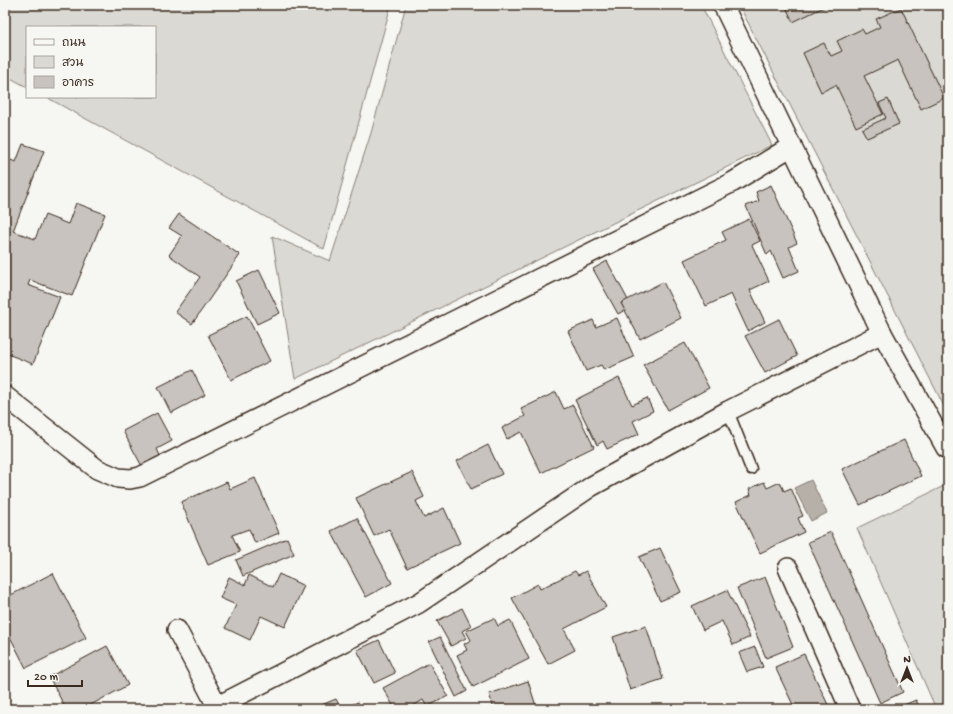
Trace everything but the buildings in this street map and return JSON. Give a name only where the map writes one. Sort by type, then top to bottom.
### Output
[{"type":"street","points":[[723,5],[882,333],[946,448]]},
{"type":"street","points":[[5,396],[97,470],[118,478],[140,478],[733,182],[792,146]]},
{"type":"street","points":[[177,630],[215,708],[420,603],[592,486],[728,411],[882,333]]},
{"type":"street","points":[[788,568],[850,709]]},
{"type":"lane","points":[[728,411],[751,469]]},
{"type":"green space","points":[[5,5],[391,5],[324,249],[48,98],[156,98],[156,26],[26,26],[26,86],[5,75]]},
{"type":"green space","points":[[406,5],[701,5],[772,145],[295,379],[272,236],[330,261],[371,133]]},
{"type":"green space","points":[[739,5],[948,5],[948,414]]},
{"type":"green space","points":[[948,484],[948,709],[936,709],[857,528]]},
{"type":"shaded area","points":[[811,480],[827,513],[811,521],[794,488]]}]
